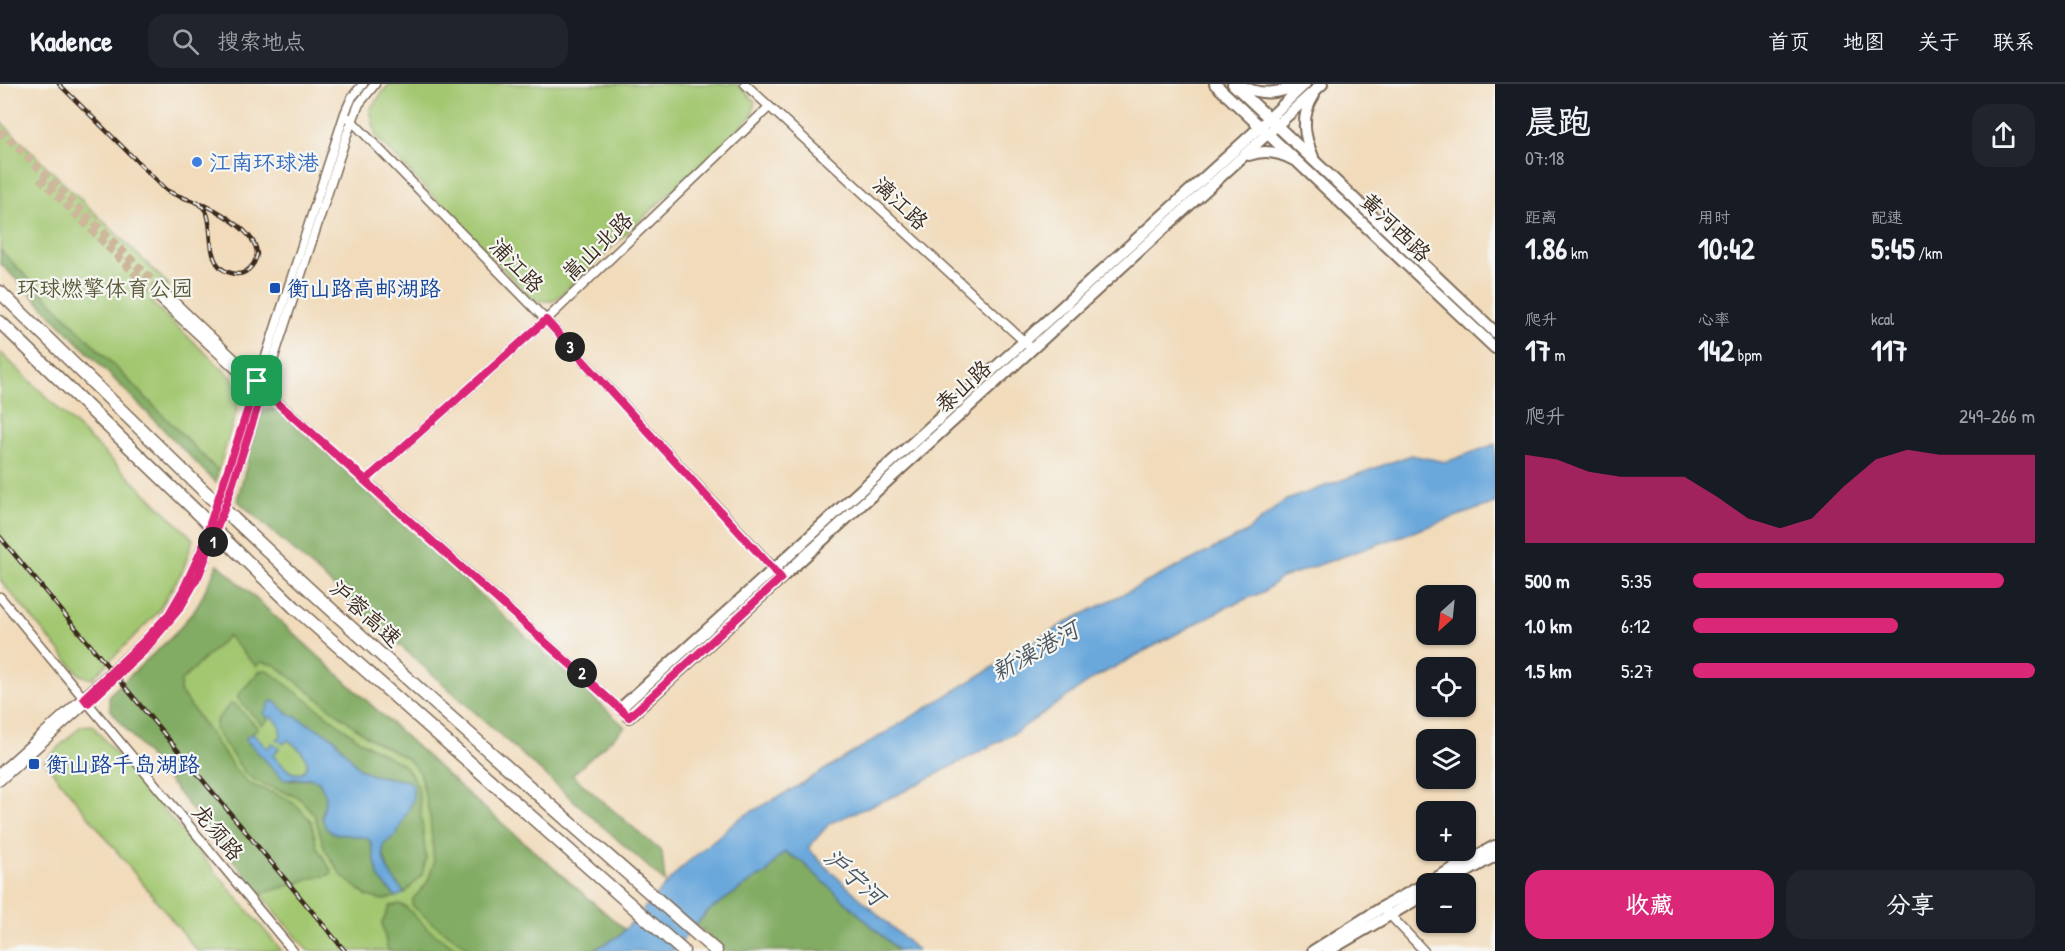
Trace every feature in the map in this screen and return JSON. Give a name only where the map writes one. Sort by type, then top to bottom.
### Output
[{"type":"highway","name":"沪蓉高速","points":[[0,292],[303,584],[475,739],[717,951]]},
{"type":"highway","name":"沪蓉高速","points":[[0,322],[294,607],[683,951]]},
{"type":"main road","points":[[1215,84],[1269,126]]},
{"type":"main road","points":[[1233,84],[1269,126]]},
{"type":"main road","points":[[1238,84],[1262,93],[1280,92],[1304,85]]},
{"type":"main road","name":"泰山路","points":[[621,708],[774,568],[1241,159],[1304,85]]},
{"type":"main road","points":[[1316,163],[1306,141],[1304,117],[1308,103],[1321,85]]},
{"type":"main road","name":"泰山路","points":[[629,717],[781,578],[1028,345],[1269,126],[1321,85]]},
{"type":"main road","name":"黄河西路","points":[[1269,126],[1316,163],[1495,332]]},
{"type":"main road","name":"黄河西路","points":[[1269,126],[1304,166],[1495,348]]},
{"type":"main road","points":[[1241,159],[1260,151],[1273,152],[1304,166]]},
{"type":"main road","points":[[1313,951],[1387,911],[1495,846]]},
{"type":"main road","points":[[1465,873],[1495,856]]},
{"type":"main road","points":[[1328,951],[1387,911],[1416,898]]},
{"type":"street","points":[[260,387],[345,113],[352,97],[363,84]]},
{"type":"street","points":[[0,781],[86,701],[169,614],[183,590],[205,540],[352,121],[359,104],[375,84]]},
{"type":"street","name":"漓江路","points":[[745,84],[1028,345]]},
{"type":"street","name":"嵩山北路","points":[[366,480],[546,320],[769,107]]},
{"type":"street","name":"浦江路","points":[[345,113],[546,320],[781,578]]},
{"type":"street","points":[[162,295],[272,398],[629,717]]},
{"type":"street","name":"龙须路","points":[[0,597],[293,951]]},
{"type":"street","points":[[0,772],[86,701]]},
{"type":"street","points":[[1387,911],[1424,951]]},
{"type":"green space","points":[[389,84],[737,84],[755,101],[752,116],[554,301],[534,301],[376,137],[370,109]]},
{"type":"green space","name":"环球燃擎体育公园","points":[[0,121],[169,285],[152,303],[232,378],[238,391],[238,406],[218,471],[0,250]]},
{"type":"green space","points":[[0,250],[218,471],[216,483],[0,263]]},
{"type":"green space","points":[[0,352],[193,539],[183,570],[157,613],[92,679],[80,675],[0,580]]},
{"type":"green space","points":[[262,409],[277,409],[625,727],[572,775],[662,852],[665,882],[237,500]]},
{"type":"green space","points":[[218,564],[468,794],[625,930],[592,951],[308,951],[110,709],[109,695],[175,634],[197,607]]},
{"type":"green space","points":[[218,564],[468,794],[625,930],[619,936],[592,951],[467,951],[466,946],[431,922],[412,905],[413,899],[427,883],[434,863],[430,817],[420,773],[408,759],[369,738],[275,665],[262,662],[256,666],[228,636],[181,681],[180,691],[237,772],[250,784],[286,798],[311,821],[317,847],[332,872],[329,875],[261,894],[110,709],[109,695],[175,634],[197,607]]},
{"type":"green space","points":[[267,670],[362,742],[402,764],[411,774],[418,787],[426,859],[422,875],[405,893],[390,876],[382,849],[391,778],[372,775],[360,769],[333,737],[286,712],[276,702],[264,714],[269,719],[262,725],[238,699],[238,695],[260,671]]},
{"type":"green space","points":[[230,704],[235,704],[258,728],[245,739],[290,781],[309,778],[319,781],[326,796],[322,817],[332,833],[367,837],[371,842],[379,878],[396,897],[382,900],[367,896],[342,876],[325,850],[314,814],[299,798],[256,781],[245,773],[215,730],[216,721]]},
{"type":"green space","points":[[92,725],[282,951],[197,951],[44,761],[81,726]]},
{"type":"green space","points":[[785,852],[801,861],[899,951],[725,951],[696,925],[707,912],[756,878],[767,873]]},
{"type":"green space","points":[[400,904],[428,929],[460,951],[388,951],[382,923],[390,906]]},
{"type":"water","name":"新澡港河","points":[[1495,444],[1495,503],[1279,579],[1265,591],[1225,608],[1096,677],[1013,734],[899,794],[830,823],[808,848],[918,951],[899,951],[801,861],[785,852],[767,873],[756,878],[707,912],[673,951],[592,951],[619,936],[682,867],[740,818],[798,786],[1067,622],[1245,533],[1284,501],[1411,455],[1446,462]]},
{"type":"water","points":[[271,701],[276,702],[286,712],[333,737],[360,769],[372,775],[408,781],[413,785],[413,800],[396,835],[384,844],[383,851],[388,871],[405,893],[396,897],[379,878],[371,842],[367,838],[332,833],[326,828],[322,818],[326,796],[319,781],[309,778],[284,780],[245,739],[252,733],[267,748],[273,743],[279,748],[273,756],[286,768],[295,773],[304,770],[307,761],[304,754],[288,740],[283,744],[277,739],[281,736],[279,724],[272,717],[269,719],[264,714]]},
{"type":"tunnel","points":[[0,130],[164,292]]},
{"type":"tunnel","points":[[40,178],[159,298]]},
{"type":"railway","points":[[59,84],[166,190],[177,195],[196,202],[204,205],[224,215],[243,229],[250,237],[257,254],[248,270],[233,274],[223,270],[218,264],[212,250],[207,215],[205,210],[200,204],[198,202]]},
{"type":"railway","points":[[0,537],[345,951]]},
{"type":"place","name":"江南环球港","points":[[197,162]]},
{"type":"place","name":"衡山路高邮湖路","points":[[275,288]]},
{"type":"place","name":"衡山路千岛湖路","points":[[34,764]]},
{"type":"route","points":[[257,381],[220,498],[201,551],[183,590],[169,614],[84,698],[88,703],[144,651],[180,608],[199,575],[226,504],[262,393],[272,398],[366,480],[629,717],[781,578],[546,320],[366,480],[319,439],[272,398],[257,381]]},
{"type":"water label","name":"沪宁河","points":[[854,877]]}]
